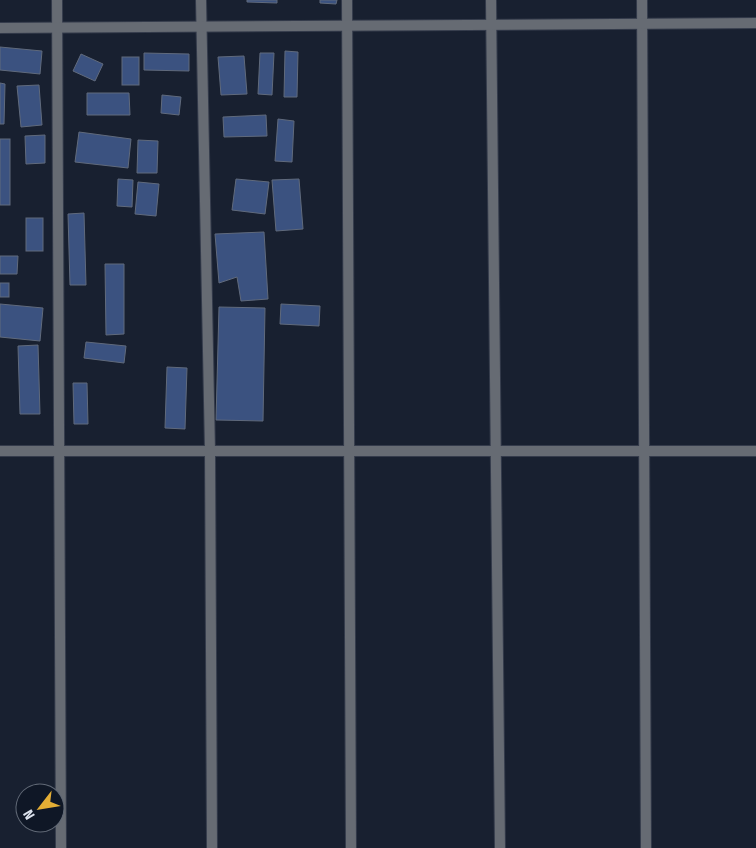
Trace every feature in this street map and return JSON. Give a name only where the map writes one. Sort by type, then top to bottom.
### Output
[{"type":"street","points":[[57,0],[61,848]]},
{"type":"street","points":[[201,0],[210,451],[212,848]]},
{"type":"street","points":[[347,0],[351,848]]},
{"type":"street","points":[[491,0],[500,848]]},
{"type":"street","points":[[642,0],[646,848]]},
{"type":"street","points":[[0,28],[756,23]]},
{"type":"street","points":[[0,451],[756,451]]},
{"type":"building","points":[[247,0],[277,0],[277,3],[247,2]]},
{"type":"building","points":[[320,0],[337,0],[336,4],[320,3]]},
{"type":"building","points":[[0,47],[42,51],[40,74],[0,70]]},
{"type":"building","points":[[285,51],[298,52],[297,97],[284,97]]},
{"type":"building","points":[[144,53],[189,54],[189,71],[144,70]]},
{"type":"building","points":[[260,53],[274,53],[272,95],[258,94]]},
{"type":"building","points":[[81,54],[103,64],[95,81],[73,71]]},
{"type":"building","points":[[244,56],[247,94],[221,95],[218,57]]},
{"type":"building","points":[[122,57],[139,57],[139,85],[122,85]]},
{"type":"building","points":[[0,83],[5,84],[4,124],[0,124]]},
{"type":"building","points":[[39,85],[42,125],[21,127],[17,86]]},
{"type":"building","points":[[87,93],[129,93],[130,115],[87,115]]},
{"type":"building","points":[[162,95],[181,97],[179,115],[161,113]]},
{"type":"building","points":[[266,115],[267,136],[224,137],[223,117]]},
{"type":"building","points":[[278,119],[294,121],[292,162],[275,161]]},
{"type":"building","points":[[79,132],[131,139],[128,168],[75,162]]},
{"type":"building","points":[[45,135],[45,163],[26,164],[25,136]]},
{"type":"building","points":[[0,139],[10,139],[10,205],[0,205]]},
{"type":"building","points":[[138,140],[158,141],[157,173],[137,173]]},
{"type":"building","points":[[118,179],[133,180],[132,207],[117,206]]},
{"type":"building","points":[[236,179],[269,182],[265,214],[232,210]]},
{"type":"building","points":[[299,179],[303,229],[276,231],[272,180]]},
{"type":"building","points":[[138,182],[159,184],[156,216],[135,214]]},
{"type":"building","points":[[84,213],[86,285],[70,285],[68,214]]},
{"type":"building","points":[[26,218],[43,218],[43,251],[26,251]]},
{"type":"building","points":[[264,232],[268,299],[241,301],[237,277],[219,283],[215,234]]},
{"type":"building","points":[[0,256],[18,256],[17,274],[0,274]]},
{"type":"building","points":[[105,264],[124,264],[124,334],[106,335]]},
{"type":"building","points":[[0,283],[9,283],[9,297],[0,297]]},
{"type":"building","points":[[0,304],[43,308],[40,341],[0,337]]},
{"type":"building","points":[[281,304],[320,306],[319,326],[280,324]]},
{"type":"building","points":[[219,307],[265,308],[263,421],[216,420]]},
{"type":"building","points":[[86,342],[126,346],[124,363],[84,358]]},
{"type":"building","points":[[38,345],[40,414],[20,414],[18,346]]},
{"type":"building","points":[[167,367],[187,368],[185,429],[165,428]]},
{"type":"building","points":[[73,383],[87,383],[88,424],[74,424]]}]
